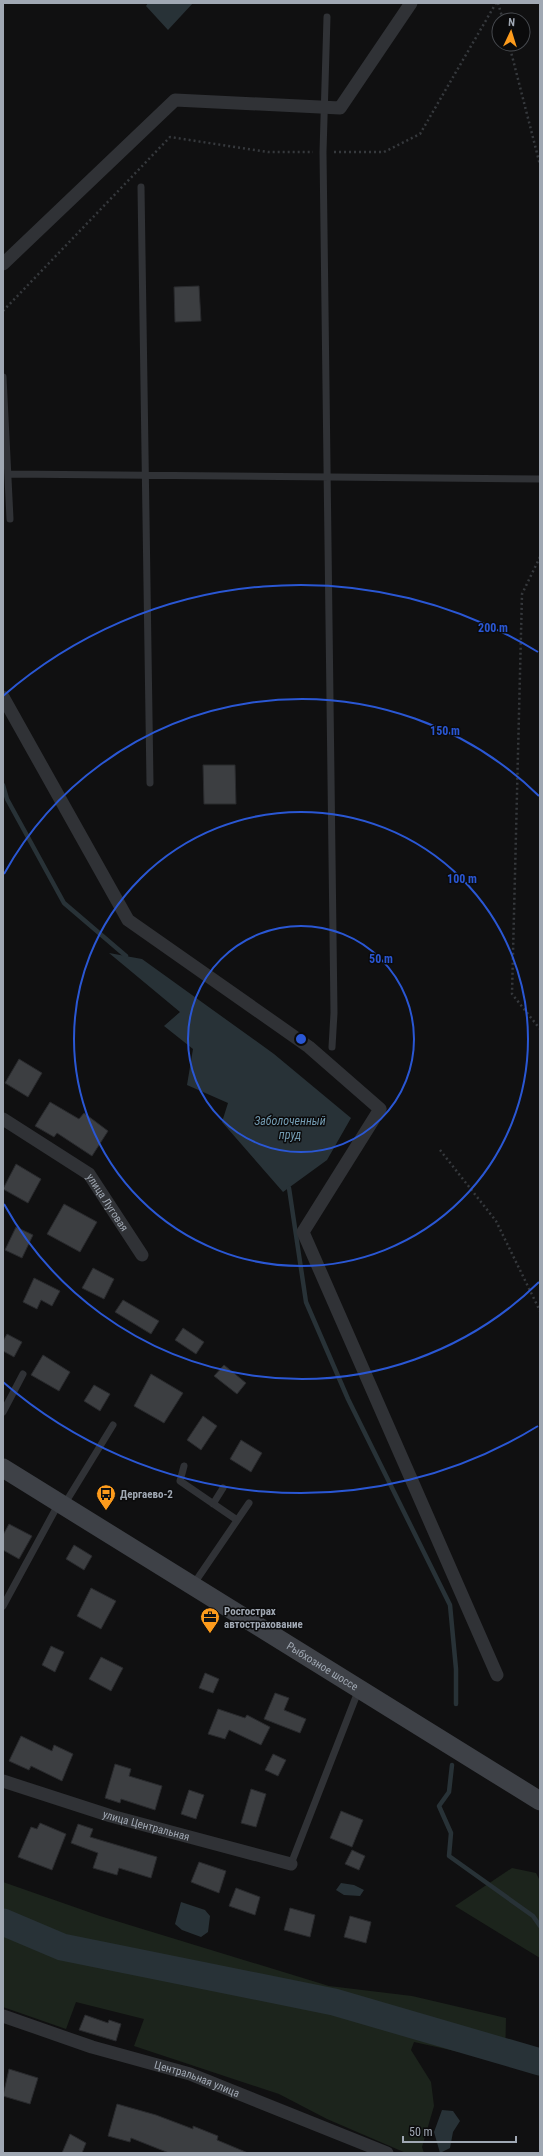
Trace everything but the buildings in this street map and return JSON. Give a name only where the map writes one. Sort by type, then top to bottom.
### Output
[{"type":"main road","name":"Рыбхозное шоссе","points":[[3,1468],[62,1503],[540,1801]]},
{"type":"street","points":[[3,264],[175,100],[340,108],[411,3]]},
{"type":"street","points":[[3,697],[128,920],[309,1047],[380,1109],[302,1232],[496,1675]]},
{"type":"street","name":"улица Луговая","points":[[3,1119],[89,1174],[142,1255]]},
{"type":"street","name":"улица Центральная","points":[[3,1781],[111,1816],[291,1864]]},
{"type":"street","name":"Центральная улица","points":[[3,2016],[92,2047],[190,2074],[387,2153]]},
{"type":"lane","points":[[327,17],[323,107],[323,152],[329,477],[334,1014],[332,1047]]},
{"type":"lane","points":[[140,187],[150,783]]},
{"type":"lane","points":[[3,377],[10,519]]},
{"type":"lane","points":[[8,474],[540,479]]},
{"type":"lane","points":[[3,1412],[23,1374]]},
{"type":"lane","points":[[3,1606],[62,1503],[113,1425]]},
{"type":"lane","points":[[184,1466],[180,1481],[237,1520]]},
{"type":"lane","points":[[213,1504],[223,1488]]},
{"type":"lane","points":[[193,1585],[249,1503]]},
{"type":"lane","points":[[291,1864],[360,1689]]},
{"type":"path","points":[[3,311],[170,137],[268,152],[384,152],[420,134],[497,3]]},
{"type":"path","points":[[511,52],[540,165]]},
{"type":"path","points":[[540,557],[522,594],[512,994],[540,1029]]},
{"type":"path","points":[[440,1150],[496,1221],[540,1311]]},
{"type":"shaded area","points":[[512,1868],[536,1873],[540,1881],[540,1958],[455,1906]]},
{"type":"shaded area","points":[[3,1882],[100,1916],[329,1986],[412,1996],[506,2018],[505,2062],[414,2042],[411,2050],[431,2082],[434,2106],[422,2147],[424,2153],[406,2153],[327,2119],[279,2094],[134,2046],[144,2019],[76,2002],[66,2029],[3,2007]]},
{"type":"water","points":[[148,3],[193,3],[168,30],[146,6]]},
{"type":"water","name":"Заболоченный пруд","points":[[109,953],[142,959],[274,1054],[351,1118],[327,1160],[283,1192],[222,1122],[228,1103],[187,1085],[193,1049],[164,1026],[180,1012]]},
{"type":"water","points":[[341,1883],[354,1885],[364,1890],[360,1896],[344,1895],[336,1890]]},
{"type":"water","points":[[181,1902],[205,1910],[210,1916],[208,1932],[201,1937],[182,1930],[175,1924]]},
{"type":"water","points":[[442,2110],[453,2111],[460,2121],[453,2132],[450,2148],[440,2153],[434,2132]]},
{"type":"waterway","points":[[3,785],[7,799],[64,903],[126,956]]},
{"type":"waterway","points":[[289,1188],[306,1302],[348,1399],[450,1605],[456,1669],[456,1704]]},
{"type":"waterway","points":[[452,1765],[449,1792],[439,1806],[451,1833],[449,1856],[533,1916],[540,1926]]},
{"type":"waterway","points":[[3,1922],[62,1947],[334,2002],[540,2062]]},
{"type":"place","name":"Дергаево-2","points":[[106,1511]]},
{"type":"place","name":"Росгострах автострахование","points":[[210,1634]]}]
